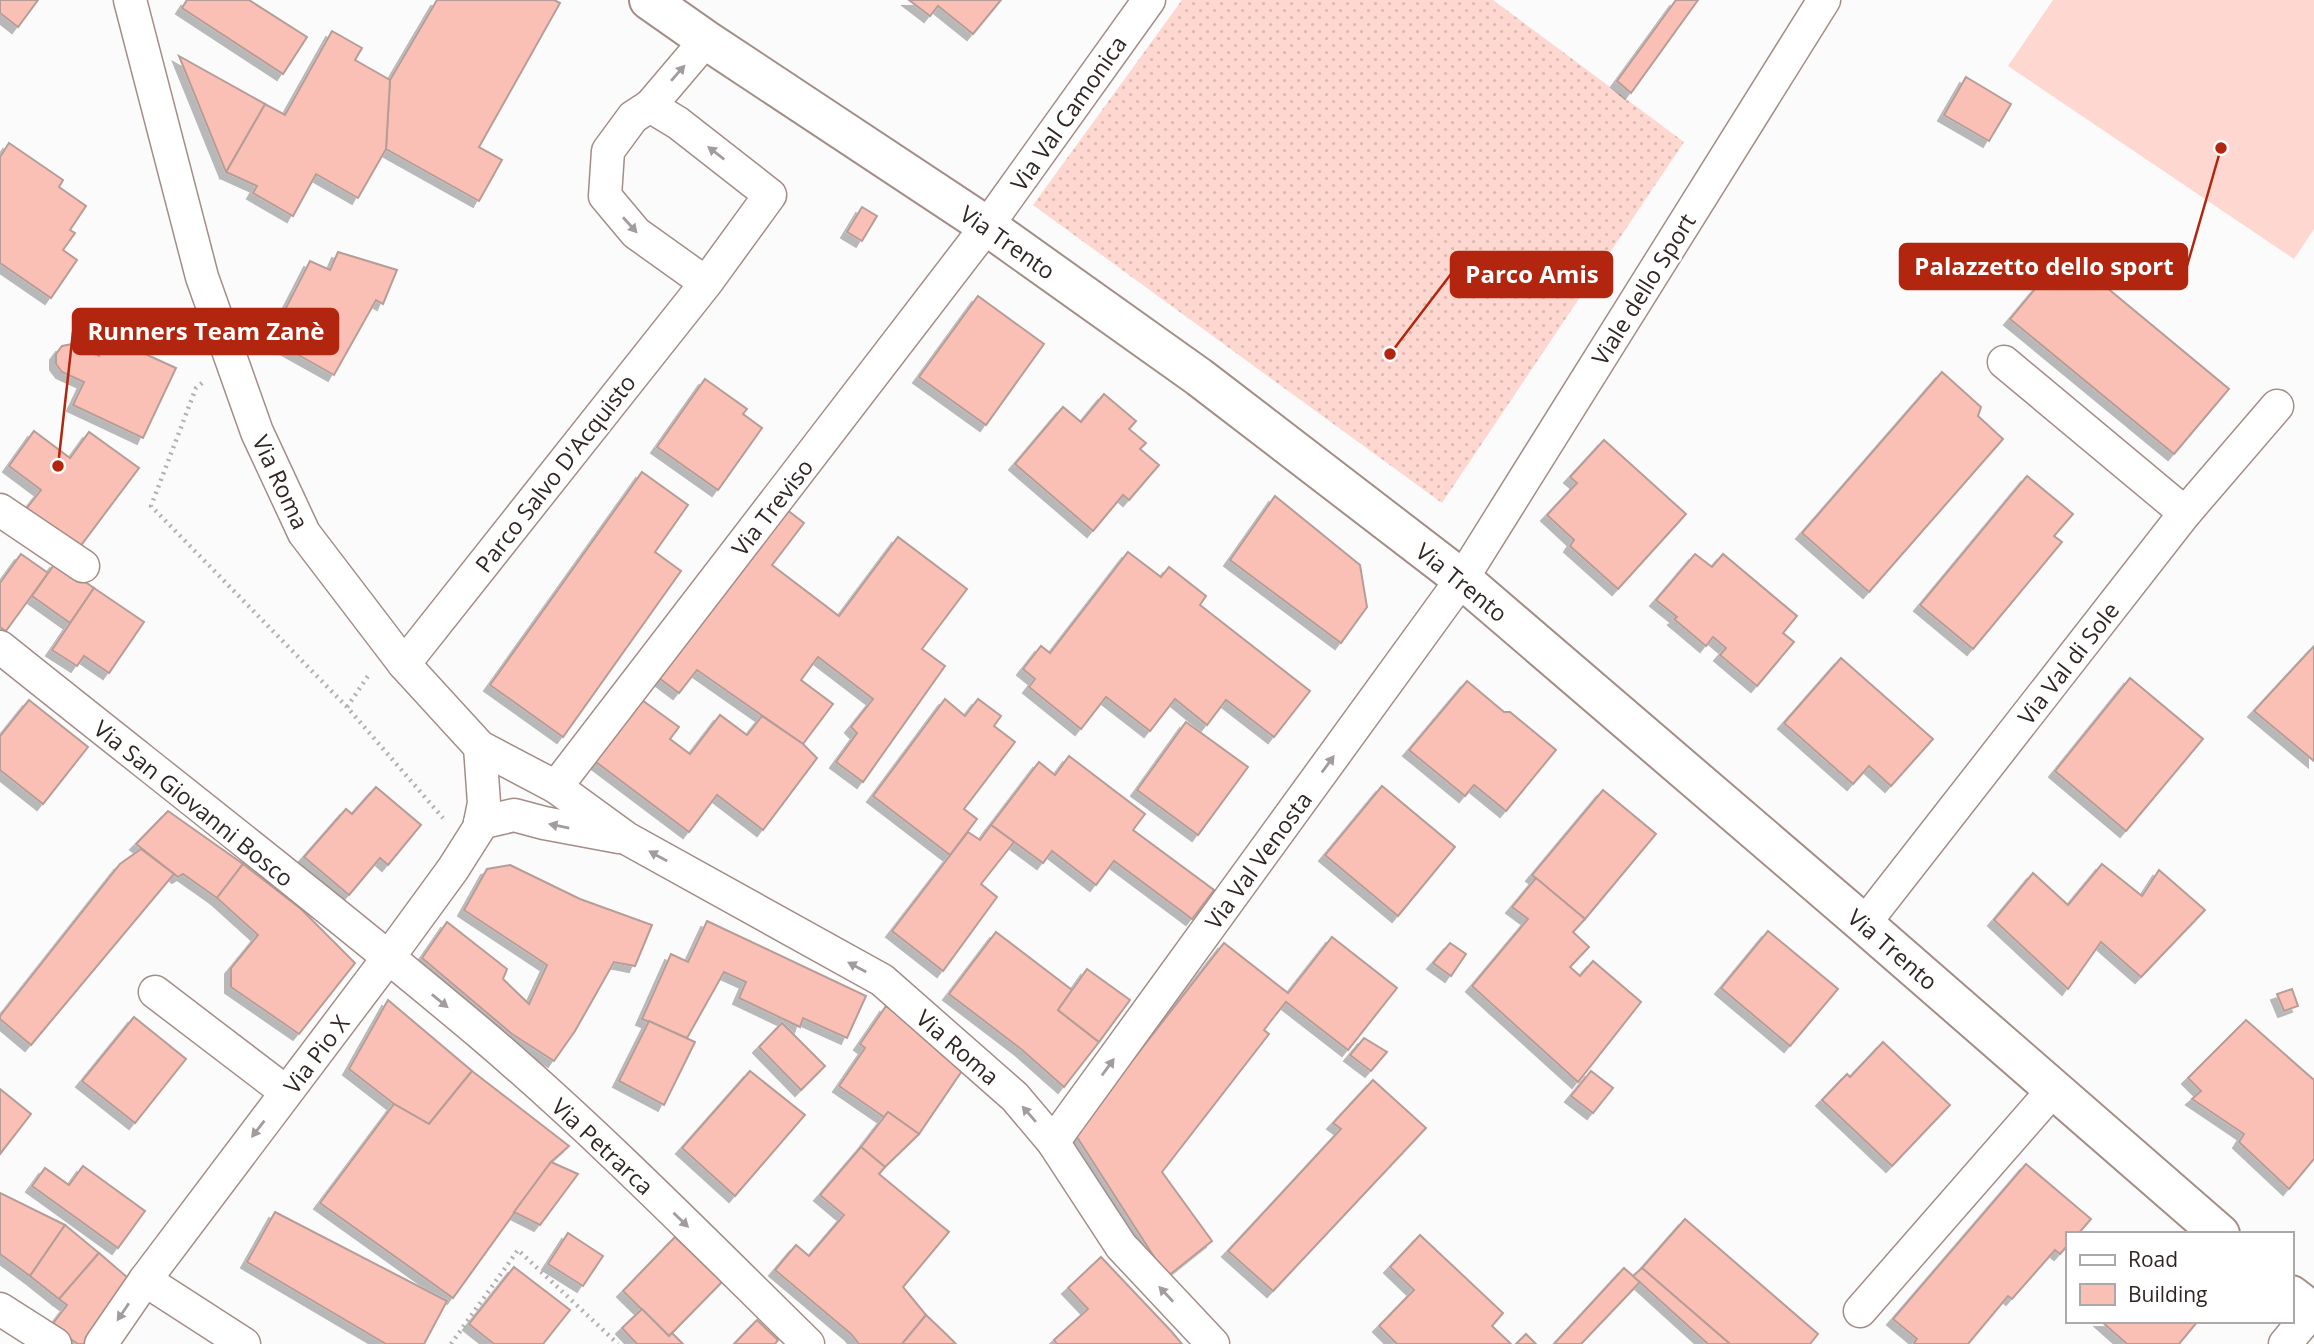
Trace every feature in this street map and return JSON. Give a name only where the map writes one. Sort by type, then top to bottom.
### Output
[{"type":"street","name":"Via Roma","points":[[130,0],[202,277],[257,432],[303,533],[404,664],[480,747],[556,787],[626,838],[882,980],[1011,1094],[1054,1142],[1121,1246],[1213,1344]]},
{"type":"street","name":"Via Trento","points":[[649,0],[988,226],[1199,377],[1462,579],[2218,1232]]},
{"type":"street","name":"Via Val Camonica","points":[[988,226],[1149,0]]},
{"type":"street","name":"Viale dello Sport","points":[[1462,579],[1824,0]]},
{"type":"street","points":[[706,40],[650,106],[633,117],[608,150],[605,196],[636,233],[706,283]]},
{"type":"street","name":"Parco Salvo D'Acquisto","points":[[404,664],[706,283],[770,195],[678,123],[650,106]]},
{"type":"street","name":"Via Treviso","points":[[556,787],[988,226]]},
{"type":"street","points":[[2004,362],[2186,513]]},
{"type":"street","name":"Via Val di Sole","points":[[1864,924],[2186,513],[2277,406]]},
{"type":"street","points":[[0,510],[83,566]]},
{"type":"street","name":"Via Val Venosta","points":[[1054,1142],[1462,579]]},
{"type":"street","name":"Via San Giovanni Bosco","points":[[0,647],[388,958]]},
{"type":"street","name":"Via Pio X","points":[[101,1344],[145,1279],[453,869],[480,823],[484,803],[480,747]]},
{"type":"street","name":"Via Roma","points":[[480,823],[514,815],[626,838]]},
{"type":"street","name":"Via Petrarca","points":[[388,958],[482,1035],[601,1141],[808,1344]]},
{"type":"street","points":[[155,992],[286,1093]]},
{"type":"street","points":[[1860,1311],[2054,1089]]},
{"type":"street","points":[[145,1279],[244,1344]]},
{"type":"street","points":[[2285,1344],[2308,1307]]},
{"type":"street","points":[[0,1309],[55,1344]]},
{"type":"path","points":[[229,353],[196,388],[151,506],[347,707],[449,827]]},
{"type":"path","points":[[347,707],[369,674]]},
{"type":"path","points":[[451,1344],[518,1250],[618,1344]]},
{"type":"shaded area","points":[[1182,0],[1493,0],[1684,142],[1442,503],[1033,205]]},
{"type":"shaded area","points":[[2053,0],[2314,0],[2314,229],[2294,259],[2008,66]]},
{"type":"building","points":[[0,0],[38,0],[18,27],[0,13]]},
{"type":"building","points":[[187,0],[249,0],[307,37],[283,74],[182,8]]},
{"type":"building","points":[[437,0],[554,0],[560,3],[479,147],[502,160],[479,201],[386,149],[390,80]]},
{"type":"building","points":[[909,0],[1001,0],[973,34],[938,6],[930,16]]},
{"type":"building","points":[[1676,0],[1698,0],[1631,93],[1617,81]]},
{"type":"building","points":[[332,31],[362,48],[355,60],[390,80],[386,149],[358,198],[316,174],[293,216],[253,193],[257,186],[226,172],[265,104],[285,115]]},
{"type":"building","points":[[179,56],[265,104],[226,172]]},
{"type":"building","points":[[1966,77],[2011,104],[1989,141],[1944,115]]},
{"type":"building","points":[[9,143],[63,180],[59,187],[86,206],[70,230],[75,233],[63,250],[77,260],[51,298],[0,263],[0,157]]},
{"type":"building","points":[[862,207],[877,216],[862,241],[847,232]]},
{"type":"building","points":[[338,252],[397,270],[383,304],[376,300],[334,375],[270,339],[310,261],[330,270]]},
{"type":"building","points":[[2065,253],[2229,389],[2174,454],[2010,319]]},
{"type":"building","points":[[978,296],[1044,344],[986,425],[919,377]]},
{"type":"building","points":[[108,337],[176,368],[143,438],[73,405],[84,382],[62,372],[56,364],[56,354],[62,346],[72,344],[99,356]]},
{"type":"building","points":[[1942,372],[1981,407],[1978,416],[2003,439],[1869,592],[1802,533]]},
{"type":"building","points":[[705,379],[747,409],[743,414],[762,428],[718,490],[657,447]]},
{"type":"building","points":[[1104,394],[1136,421],[1129,429],[1146,443],[1140,449],[1159,465],[1129,500],[1123,495],[1093,531],[1015,464],[1063,407],[1081,422]]},
{"type":"building","points":[[34,431],[70,458],[89,432],[139,468],[79,548],[26,509],[41,490],[9,466]]},
{"type":"building","points":[[1604,440],[1686,514],[1618,589],[1570,546],[1574,540],[1547,515],[1577,483],[1570,477]]},
{"type":"building","points":[[642,472],[688,505],[655,552],[681,571],[563,737],[490,685]]},
{"type":"building","points":[[2027,476],[2073,514],[2054,536],[2062,542],[1973,649],[1920,605]]},
{"type":"building","points":[[1275,496],[1360,565],[1367,607],[1341,643],[1230,560]]},
{"type":"building","points":[[782,506],[804,523],[772,565],[839,616],[898,537],[967,589],[922,649],[945,666],[863,782],[836,762],[857,733],[851,727],[873,699],[818,657],[801,680],[833,704],[803,744],[697,670],[679,693],[655,675]]},
{"type":"building","points":[[1128,552],[1161,577],[1169,567],[1206,596],[1200,605],[1310,691],[1274,737],[1226,700],[1207,725],[1175,699],[1150,731],[1106,697],[1081,729],[1029,687],[1035,679],[1023,669],[1041,646],[1050,653]]},
{"type":"building","points":[[21,554],[48,573],[6,631],[0,627],[0,583]]},
{"type":"building","points":[[1695,554],[1712,567],[1723,554],[1797,616],[1783,633],[1794,642],[1757,686],[1720,655],[1726,648],[1713,637],[1706,646],[1656,600]]},
{"type":"building","points":[[56,562],[94,588],[70,623],[32,596]]},
{"type":"building","points":[[94,588],[144,622],[109,673],[84,656],[77,666],[52,650]]},
{"type":"building","points":[[2314,646],[2314,761],[2254,711]]},
{"type":"building","points":[[1841,658],[1933,739],[1891,786],[1869,766],[1853,784],[1784,723]]},
{"type":"building","points":[[2130,678],[2203,739],[2126,831],[2055,771]]},
{"type":"building","points":[[1467,681],[1556,750],[1506,811],[1474,785],[1465,796],[1409,750]]},
{"type":"building","points":[[635,695],[679,727],[670,739],[690,754],[720,715],[747,735],[762,716],[803,744],[817,758],[763,830],[717,795],[689,832],[588,756]]},
{"type":"building","points":[[945,699],[965,716],[978,699],[1001,716],[994,726],[1015,742],[964,809],[977,819],[950,855],[873,796]]},
{"type":"building","points":[[29,700],[88,747],[43,804],[0,770],[0,736]]},
{"type":"building","points":[[1186,722],[1248,767],[1198,835],[1137,790]]},
{"type":"building","points":[[1069,756],[1145,814],[1133,830],[1214,890],[1192,919],[1114,861],[1096,885],[1052,851],[1043,863],[991,825],[1039,762],[1055,775]]},
{"type":"building","points":[[1382,786],[1455,847],[1398,916],[1325,855]]},
{"type":"building","points":[[376,787],[421,825],[388,865],[380,858],[349,895],[304,857],[346,809],[352,814]]},
{"type":"building","points":[[1603,790],[1656,834],[1585,919],[1532,875]]},
{"type":"building","points":[[168,811],[243,864],[217,898],[183,874],[178,877],[136,844]]},
{"type":"building","points":[[991,825],[1014,842],[981,884],[997,897],[943,971],[892,931],[968,832],[980,840]]},
{"type":"building","points":[[141,849],[174,874],[31,1045],[0,1019],[0,1016],[120,864]]},
{"type":"building","points":[[243,864],[301,909],[355,963],[299,1034],[231,987],[231,968],[258,935],[217,898]]},
{"type":"building","points":[[2102,864],[2142,896],[2159,870],[2205,910],[2141,977],[2101,942],[2068,989],[1994,920],[2033,873],[2068,905]]},
{"type":"building","points":[[510,865],[580,899],[652,925],[635,966],[614,962],[575,1031],[554,1061],[512,1034],[422,958],[447,922],[507,969],[503,979],[529,1004],[547,965],[464,910],[487,869]]},
{"type":"building","points":[[1536,878],[1585,919],[1573,932],[1589,947],[1570,967],[1580,976],[1593,961],[1641,1002],[1578,1082],[1472,986],[1528,919],[1512,907]]},
{"type":"building","points":[[707,921],[866,996],[847,1038],[803,1018],[800,1027],[739,998],[746,982],[724,972],[687,1038],[642,1019],[671,954],[688,962]]},
{"type":"building","points":[[1768,931],[1838,989],[1790,1046],[1721,988]]},
{"type":"building","points":[[996,932],[1072,990],[1058,1010],[1099,1042],[1064,1087],[1021,1049],[949,994]]},
{"type":"building","points":[[1332,937],[1397,988],[1348,1050],[1286,1002],[1274,1017],[1264,1030],[1269,1034],[1162,1172],[1212,1241],[1167,1277],[1075,1134],[1224,943],[1288,993]]},
{"type":"building","points":[[1450,943],[1466,954],[1451,976],[1433,963]]},
{"type":"building","points":[[1087,969],[1130,1000],[1099,1042],[1058,1010]]},
{"type":"building","points":[[2292,989],[2298,1006],[2284,1011],[2277,994]]},
{"type":"building","points":[[388,1000],[472,1071],[429,1124],[394,1104],[349,1069]]},
{"type":"building","points":[[886,1006],[968,1062],[919,1134],[888,1112],[884,1117],[839,1086],[865,1048],[860,1044]]},
{"type":"building","points":[[134,1017],[186,1059],[135,1123],[82,1081]]},
{"type":"building","points":[[2246,1020],[2314,1080],[2314,1159],[2289,1189],[2239,1142],[2244,1134],[2192,1099],[2201,1091],[2188,1078]]},
{"type":"building","points":[[649,1021],[695,1042],[664,1105],[619,1081]]},
{"type":"building","points":[[782,1023],[825,1066],[801,1090],[759,1047]]},
{"type":"building","points":[[1364,1038],[1387,1052],[1371,1071],[1350,1055]]},
{"type":"building","points":[[1883,1042],[1950,1105],[1892,1166],[1822,1100],[1847,1074],[1850,1077]]},
{"type":"building","points":[[472,1071],[569,1146],[551,1162],[453,1298],[320,1203],[394,1104],[429,1124]]},
{"type":"building","points":[[750,1071],[805,1115],[735,1196],[682,1148]]},
{"type":"building","points":[[1591,1071],[1613,1088],[1593,1113],[1571,1096]]},
{"type":"building","points":[[1373,1080],[1426,1128],[1273,1291],[1228,1251],[1341,1129],[1333,1123]]},
{"type":"building","points":[[0,1089],[31,1114],[0,1154]]},
{"type":"building","points":[[888,1112],[919,1134],[885,1167],[861,1147]]},
{"type":"building","points":[[861,1147],[885,1167],[879,1174],[949,1232],[903,1287],[926,1315],[902,1344],[859,1344],[851,1334],[775,1270],[796,1245],[809,1256],[844,1215],[820,1195]]},
{"type":"building","points":[[551,1162],[578,1174],[540,1225],[514,1212]]},
{"type":"building","points":[[2026,1164],[2091,1219],[2080,1232],[2066,1232],[2066,1247],[2060,1254],[2055,1250],[2012,1299],[2008,1296],[1968,1344],[1916,1344],[1914,1343],[1917,1339],[1893,1319]]},
{"type":"building","points":[[83,1166],[145,1211],[118,1248],[32,1186],[45,1168],[69,1185]]},
{"type":"building","points":[[0,1193],[65,1225],[30,1276],[0,1254]]},
{"type":"building","points":[[275,1212],[447,1301],[424,1344],[386,1344],[247,1262]]},
{"type":"building","points":[[1685,1219],[1818,1334],[1810,1344],[1730,1344],[1642,1268]]},
{"type":"building","points":[[65,1225],[99,1253],[59,1299],[30,1276]]},
{"type":"building","points":[[568,1233],[603,1256],[583,1286],[548,1264]]},
{"type":"building","points":[[1420,1235],[1503,1313],[1492,1326],[1511,1344],[1397,1344],[1379,1326],[1414,1290],[1390,1267]]},
{"type":"building","points":[[675,1237],[722,1282],[669,1336],[623,1291]]},
{"type":"building","points":[[99,1253],[135,1284],[84,1344],[78,1344],[51,1326],[67,1305],[59,1299]]},
{"type":"building","points":[[1101,1257],[1182,1344],[1057,1344],[1054,1340],[1088,1309],[1068,1288]]},
{"type":"building","points":[[514,1267],[570,1310],[543,1344],[494,1344],[469,1324]]},
{"type":"building","points":[[1624,1268],[1640,1282],[1581,1344],[1554,1344]]},
{"type":"building","points":[[1642,1268],[1730,1344],[1708,1344],[1633,1276]]},
{"type":"building","points":[[642,1309],[669,1336],[672,1333],[683,1344],[637,1344],[622,1328]]},
{"type":"building","points":[[926,1315],[946,1334],[956,1344],[902,1344]]},
{"type":"building","points":[[757,1320],[778,1340],[775,1344],[734,1344]]},
{"type":"building","points":[[2103,1323],[2196,1323],[2179,1344],[2127,1344]]},
{"type":"building","points":[[1526,1334],[1536,1344],[1516,1344]]},
{"type":"place","name":"Palazzetto dello sport","points":[[2221,148]]},
{"type":"place","name":"Parco Amis","points":[[1390,354]]},
{"type":"place","name":"Runners Team Zanè","points":[[58,466]]}]
